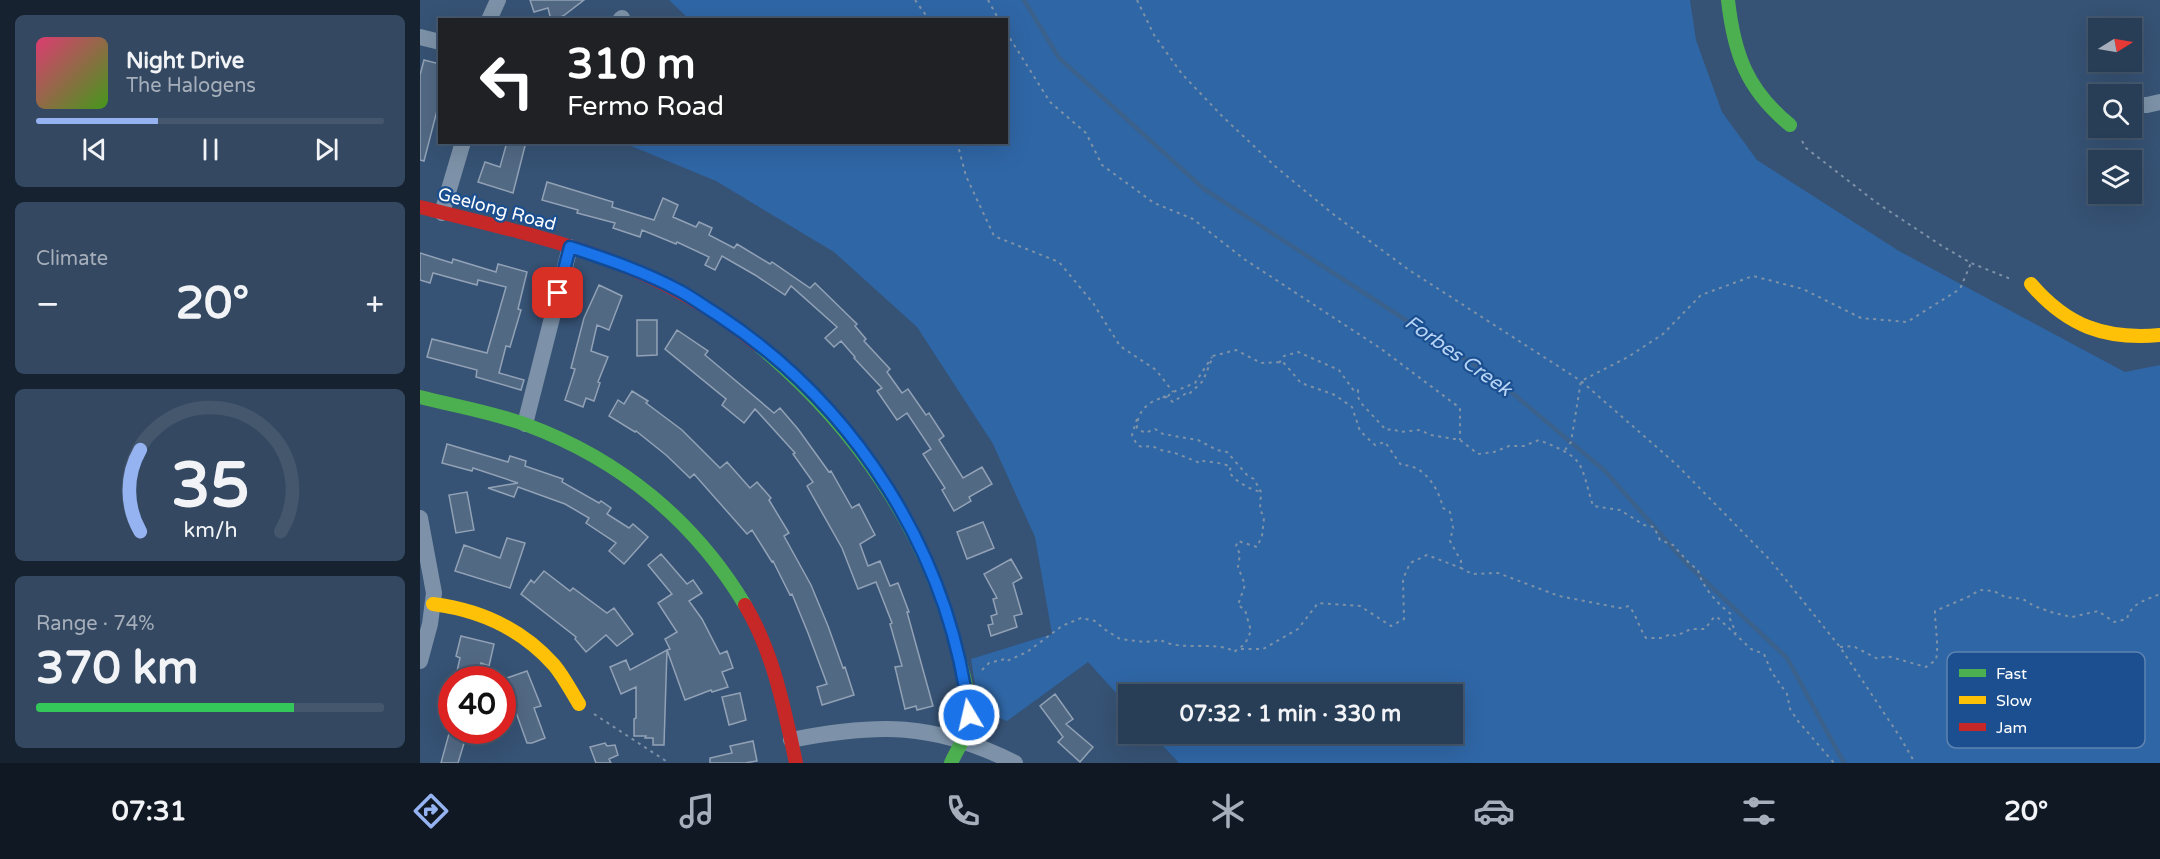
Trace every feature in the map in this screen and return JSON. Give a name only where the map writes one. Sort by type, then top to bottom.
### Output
[{"type":"street","points":[[490,18],[498,0]]},
{"type":"street","points":[[1728,0],[1734,39],[1749,82],[1774,114],[1790,125]]},
{"type":"street","points":[[420,37],[438,42]]},
{"type":"street","points":[[2142,105],[2160,102]]},
{"type":"street","points":[[442,213],[461,144]]},
{"type":"street","name":"Geelong Road","points":[[420,207],[570,247],[630,267],[681,291],[743,332],[789,369],[828,408],[884,481],[920,545],[945,607],[963,680],[969,715],[964,741]]},
{"type":"street","points":[[525,424],[570,247]]},
{"type":"street","points":[[2031,284],[2055,309],[2092,329],[2113,335],[2133,337],[2160,335]]},
{"type":"street","points":[[420,397],[525,424],[586,450],[618,468],[667,507],[699,539],[725,571],[745,604],[762,639],[777,679],[796,763]]},
{"type":"street","points":[[420,518],[432,578],[433,604],[420,662]]},
{"type":"street","points":[[433,604],[464,608],[505,624],[522,636],[555,667],[579,704]]},
{"type":"street","points":[[791,740],[831,732],[869,728],[917,730],[964,741],[1014,763]]},
{"type":"street","points":[[951,763],[964,741]]},
{"type":"path","points":[[915,0],[926,18]]},
{"type":"path","points":[[988,0],[998,18]]},
{"type":"path","points":[[1137,0],[1154,35],[1182,74],[1276,167],[1333,214],[1409,270],[1581,381],[1676,464],[1770,560],[1840,647],[1915,763]]},
{"type":"path","points":[[1008,35],[1050,102],[1086,132],[1102,165],[1154,203],[1193,219],[1244,259],[1380,348],[1460,408],[1460,440]]},
{"type":"path","points":[[1790,125],[1806,148],[1877,203],[1971,263],[2006,279],[2031,284]]},
{"type":"path","points":[[958,144],[966,176],[994,236],[1059,262],[1093,303],[1120,346],[1156,370],[1173,392]]},
{"type":"path","points":[[1581,381],[1628,357],[1663,334],[1701,295],[1753,276],[1803,289],[1862,318],[1907,322],[1960,289],[1971,263]]},
{"type":"path","points":[[1261,492],[1237,480],[1229,471],[1231,467],[1227,464],[1218,465],[1203,461],[1200,463],[1152,446],[1137,446],[1132,435],[1134,424],[1148,403],[1195,383],[1213,356],[1236,350],[1261,363],[1283,362],[1300,383],[1335,395],[1352,407],[1360,431],[1375,445],[1385,442],[1401,465],[1411,465],[1424,474],[1440,494],[1443,508],[1450,512],[1453,528],[1450,541],[1461,561],[1461,568]]},
{"type":"path","points":[[1279,363],[1284,356],[1298,352],[1339,370],[1354,391],[1358,390],[1361,402],[1386,430],[1393,429],[1400,432],[1420,430],[1431,435],[1460,440],[1478,454],[1494,452],[1509,446],[1524,446],[1539,440],[1565,450],[1578,460],[1585,471],[1588,493],[1593,506],[1620,510],[1644,525],[1654,527],[1660,540],[1673,545],[1698,570],[1704,586],[1731,614],[1730,620],[1734,630],[1751,649],[1764,654],[1771,671],[1787,694],[1790,709],[1834,763]]},
{"type":"path","points":[[1163,398],[1166,397],[1173,402],[1192,392],[1203,381],[1213,356]]},
{"type":"path","points":[[1565,450],[1571,442],[1581,381]]},
{"type":"path","points":[[963,680],[984,669],[989,663],[1005,659],[1007,661],[1027,652],[1062,626],[1081,618],[1095,621],[1120,639],[1145,642],[1161,640],[1169,645],[1225,648],[1234,652],[1245,644],[1251,630],[1245,610],[1238,605],[1245,585],[1238,567],[1240,554],[1236,546],[1238,542],[1257,547],[1260,542],[1264,518],[1260,509],[1261,492],[1254,479],[1247,475],[1227,452],[1217,450],[1198,440],[1163,434],[1155,429],[1145,433],[1137,428],[1138,418]]},
{"type":"path","points":[[1240,649],[1263,649],[1298,629],[1318,603],[1360,606],[1391,626],[1404,619],[1403,579],[1410,563],[1427,555],[1472,574],[1498,573],[1558,596],[1620,608],[1629,606],[1646,638],[1661,638],[1671,634],[1676,636],[1691,629],[1705,629],[1714,617],[1718,616],[1739,636]]},
{"type":"path","points":[[1840,647],[1853,646],[1878,659],[1887,656],[1926,667],[1936,660],[1938,644],[1935,610],[1980,590],[1994,591],[2005,597],[2023,599],[2034,606],[2054,613],[2072,616],[2098,610],[2114,622],[2127,619],[2130,610],[2137,604],[2160,594]]},
{"type":"path","points":[[579,704],[669,763]]},
{"type":"shaded area","points":[[669,0],[1690,0],[1696,40],[1722,112],[1757,160],[1899,251],[2125,372],[2160,365],[2160,763],[1179,763],[1161,744],[1463,744],[1463,684],[1118,684],[1118,695],[1088,662],[1007,721],[979,710],[971,659],[1052,634],[1035,537],[993,444],[917,327],[834,252],[716,181],[626,144],[1008,144],[1008,18],[688,18]]},
{"type":"building","points":[[530,0],[584,0],[557,18],[550,18],[548,8],[534,12]]},
{"type":"building","points":[[424,60],[438,64],[438,107],[424,161],[420,160],[420,75]]},
{"type":"building","points":[[506,144],[525,144],[513,193],[478,182],[485,162],[500,167]]},
{"type":"building","points":[[547,182],[613,202],[612,207],[654,220],[663,198],[678,205],[673,217],[696,227],[699,222],[712,228],[709,235],[734,248],[737,244],[770,264],[772,262],[810,288],[815,283],[857,324],[855,326],[866,339],[864,341],[890,369],[887,372],[902,393],[908,389],[926,415],[929,413],[944,436],[939,440],[963,478],[982,467],[992,484],[969,497],[971,501],[954,511],[942,490],[945,488],[923,454],[931,449],[907,413],[897,420],[877,391],[882,388],[841,341],[834,347],[825,338],[837,327],[791,286],[785,295],[722,256],[715,270],[705,265],[709,257],[677,242],[676,244],[642,230],[640,237],[613,228],[615,223],[577,213],[578,210],[542,200]]},
{"type":"building","points":[[420,253],[452,263],[453,259],[496,272],[498,264],[527,272],[518,309],[521,310],[510,347],[506,346],[499,373],[524,380],[521,390],[476,377],[477,370],[427,357],[432,339],[487,353],[506,287],[478,280],[477,285],[433,273],[430,283],[420,280]]},
{"type":"building","points":[[599,285],[622,296],[609,330],[597,325],[591,351],[608,357],[598,382],[600,383],[594,401],[586,398],[583,407],[565,400],[575,369],[571,368],[584,318]]},
{"type":"building","points":[[637,320],[657,320],[657,355],[637,356]]},
{"type":"building","points":[[677,330],[708,351],[705,355],[774,413],[780,408],[829,472],[831,471],[852,508],[859,504],[875,535],[860,544],[868,566],[880,561],[890,586],[898,583],[909,612],[907,612],[933,706],[917,710],[916,706],[905,709],[895,667],[902,666],[890,624],[892,623],[876,582],[858,589],[842,548],[807,486],[813,482],[793,454],[795,453],[755,409],[744,423],[722,405],[726,399],[665,349]]},
{"type":"building","points":[[632,391],[648,401],[646,403],[682,430],[720,468],[727,462],[750,488],[757,482],[771,498],[769,500],[789,533],[784,536],[811,585],[843,668],[845,667],[854,695],[822,705],[817,687],[827,684],[808,633],[792,594],[790,595],[773,561],[752,530],[747,534],[694,474],[690,478],[636,431],[609,416],[618,400],[624,404]]},
{"type":"building","points":[[447,444],[508,462],[510,456],[526,461],[525,466],[563,479],[562,482],[599,503],[601,501],[611,508],[607,514],[629,528],[633,524],[648,537],[624,564],[609,551],[616,543],[586,523],[589,518],[565,504],[518,487],[514,497],[488,488],[518,483],[473,468],[472,471],[442,463]]},
{"type":"building","points":[[467,492],[474,530],[456,533],[449,495]]},
{"type":"building","points":[[983,522],[994,548],[967,559],[957,532]]},
{"type":"building","points":[[507,538],[525,543],[510,588],[455,571],[464,545],[500,558]]},
{"type":"building","points":[[661,554],[687,584],[693,580],[702,593],[689,601],[702,619],[720,654],[727,651],[733,668],[722,672],[728,687],[712,692],[711,690],[685,700],[665,639],[677,632],[658,603],[672,594],[648,565]]},
{"type":"building","points":[[1011,559],[1022,578],[1013,583],[1022,614],[1014,616],[1017,627],[991,636],[988,625],[993,624],[991,616],[997,614],[993,599],[997,598],[984,574]]},
{"type":"building","points":[[544,571],[570,591],[573,588],[607,613],[614,608],[633,634],[617,646],[606,635],[586,652],[575,639],[576,637],[521,594],[531,580],[534,583]]},
{"type":"building","points":[[461,636],[494,644],[489,666],[481,663],[480,666],[458,666],[460,658],[456,656]]},
{"type":"building","points":[[667,650],[664,745],[653,745],[653,738],[634,736],[636,687],[621,694],[610,667],[626,660],[630,670]]},
{"type":"building","points":[[527,671],[541,706],[534,708],[545,738],[532,743],[527,743],[516,712],[516,675]]},
{"type":"building","points":[[740,693],[746,720],[729,725],[722,697]]},
{"type":"building","points":[[1055,694],[1073,719],[1066,724],[1093,747],[1080,762],[1058,742],[1063,737],[1040,706]]},
{"type":"building","points":[[753,741],[757,761],[710,763],[710,758],[732,753],[730,746]]},
{"type":"building","points":[[605,743],[607,746],[615,745],[618,755],[609,759],[611,763],[596,763],[590,747]]},
{"type":"building","points":[[446,744],[464,744],[458,763],[441,763]]},
{"type":"waterway","name":"Forbes Creek","points":[[1024,0],[1059,58],[1204,189],[1492,376],[1605,471],[1686,563],[1787,658],[1844,763]]},
{"type":"traffic: fast","points":[[1728,0],[1734,37],[1745,70],[1763,98],[1790,125]]},
{"type":"traffic: fast","points":[[758,345],[826,410],[856,446],[883,483],[928,565],[945,608],[964,679],[970,713],[966,732],[951,763]]},
{"type":"traffic: fast","points":[[420,397],[514,420],[561,439],[623,474],[678,520],[725,574],[745,605]]},
{"type":"traffic: slow","points":[[2031,284],[2059,310],[2088,327],[2122,335],[2160,335]]},
{"type":"traffic: slow","points":[[433,604],[484,616],[514,631],[542,652],[554,665],[579,704]]},
{"type":"traffic: jam","points":[[420,207],[555,242],[639,272],[680,292],[719,316],[758,345]]},
{"type":"traffic: jam","points":[[745,605],[771,662],[796,763]]},
{"type":"route","points":[[558,293],[570,247],[630,267],[681,291],[743,332],[781,363],[828,408],[884,481],[920,545],[945,607],[956,645],[969,715]]}]
